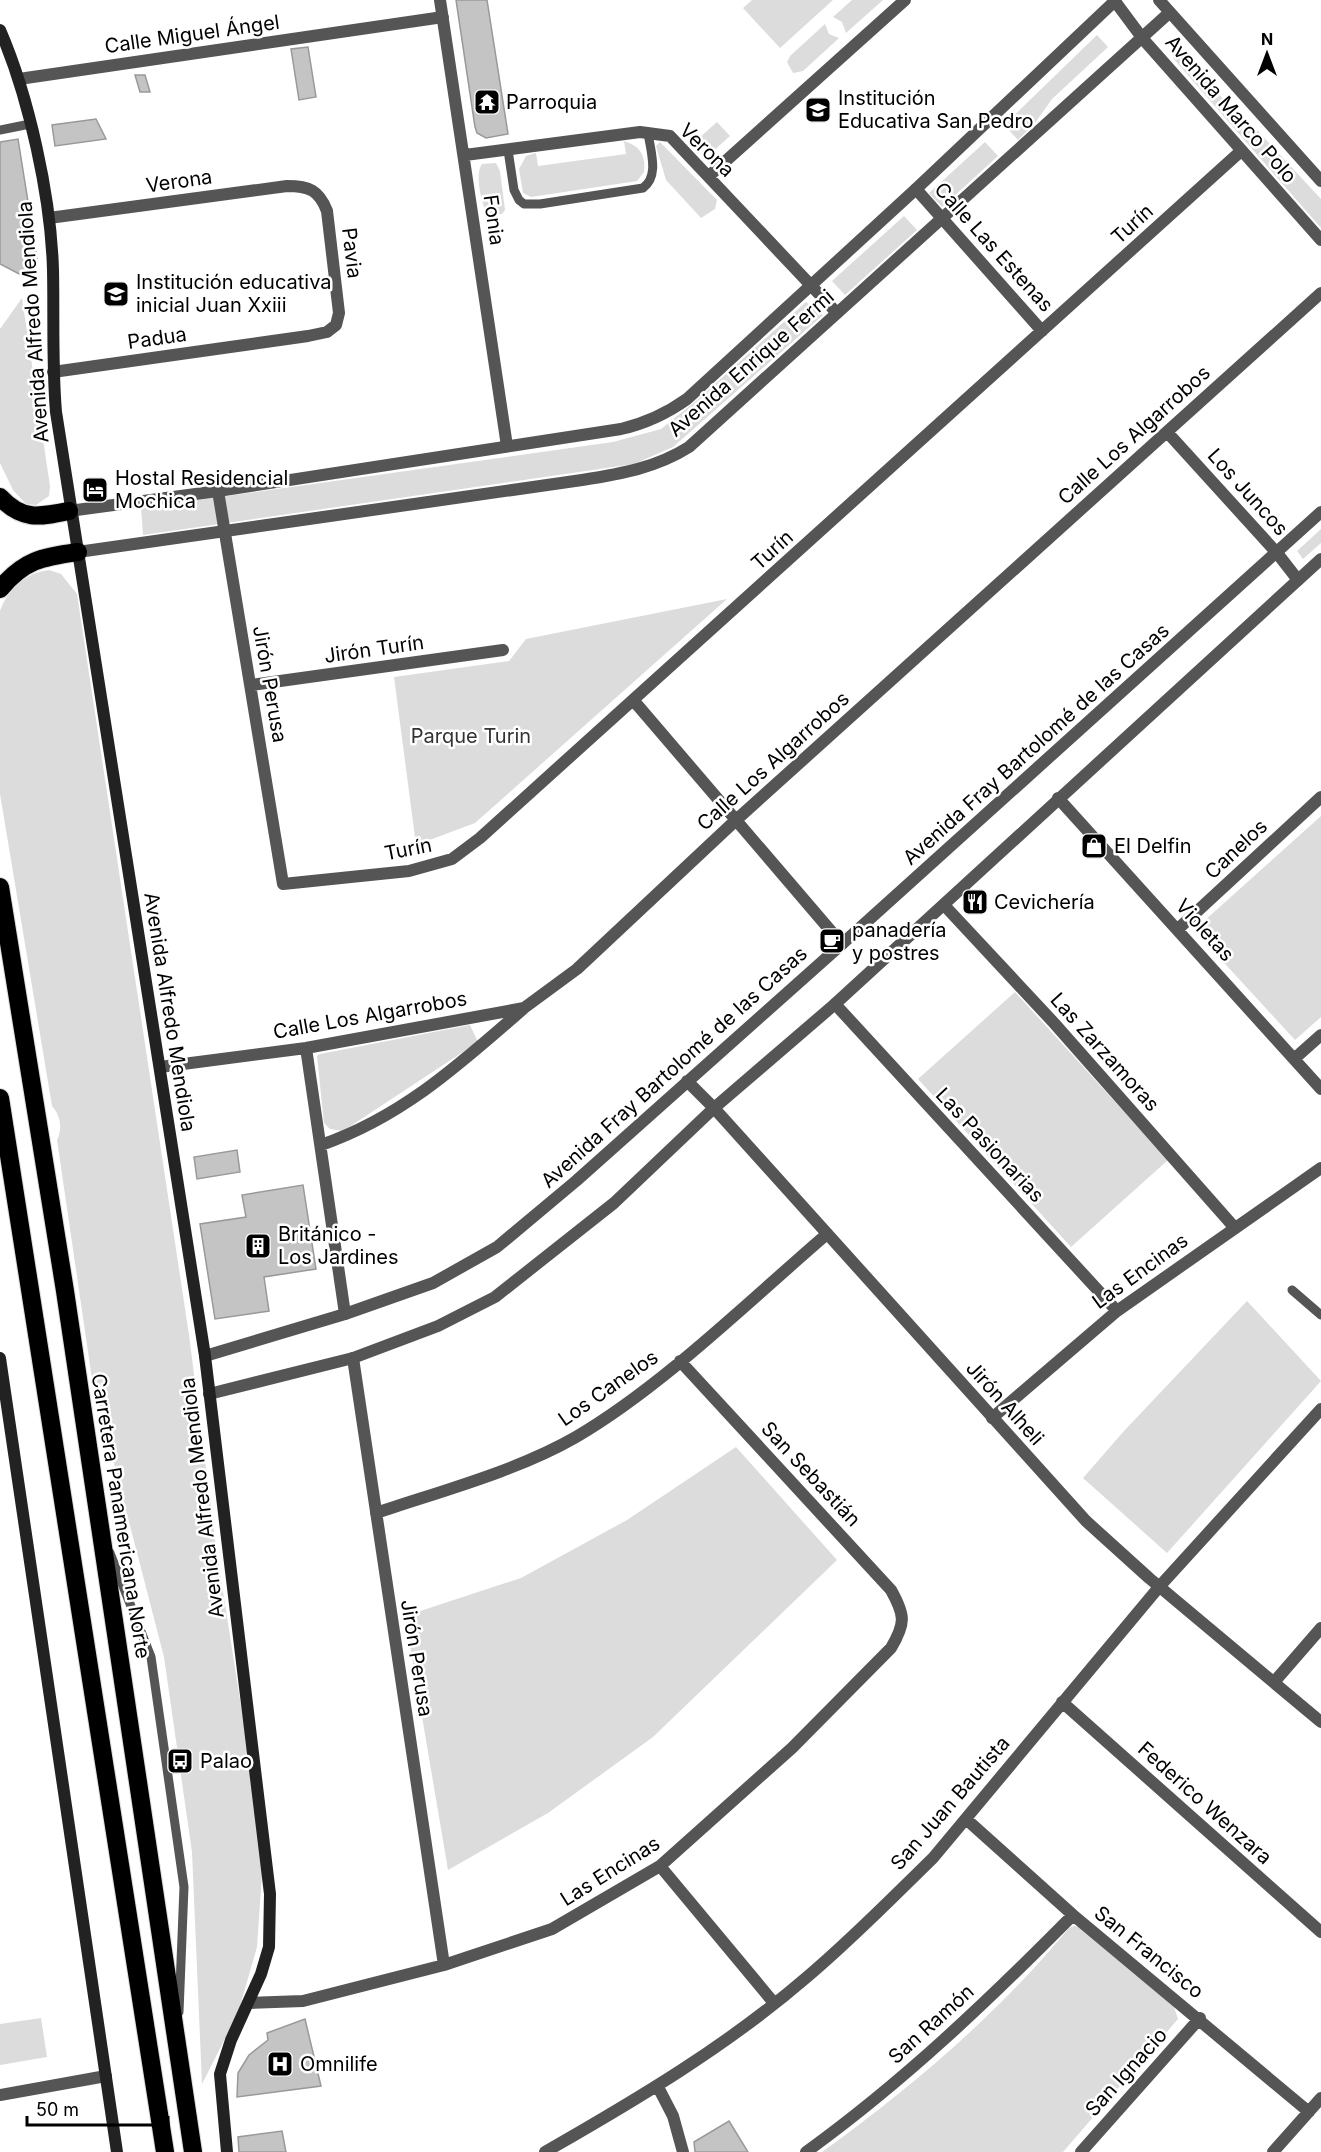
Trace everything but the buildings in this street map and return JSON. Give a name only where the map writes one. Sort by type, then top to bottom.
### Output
[{"type":"highway","points":[[0,497],[9,506],[29,516],[69,511]]},
{"type":"highway","points":[[0,589],[12,574],[29,562],[46,556],[78,552]]},
{"type":"highway","name":"Carretera Panamericana Norte","points":[[0,887],[100,1525],[193,2152]]},
{"type":"highway","points":[[0,1098],[165,2152]]},
{"type":"main road","name":"Avenida Alfredo Mendiola","points":[[0,30],[19,79],[49,218],[53,269],[52,372],[69,511],[78,552],[205,1356],[270,1894],[269,1947],[220,2074],[221,2109],[227,2152]]},
{"type":"main road","points":[[0,1358],[117,2152]]},
{"type":"street","name":"Fonia","points":[[440,0],[507,446]]},
{"type":"street","points":[[709,176],[905,0]]},
{"type":"street","name":"Avenida Marco Polo","points":[[1115,0],[1143,39],[1321,240]]},
{"type":"street","name":"Avenida Enrique Fermi","points":[[69,511],[218,492],[633,426],[667,413],[687,399],[916,189],[1115,0]]},
{"type":"street","name":"Avenida Marco Polo","points":[[1159,0],[1169,14],[1321,181]]},
{"type":"street","name":"Avenida Enrique Fermi","points":[[78,552],[627,473],[668,460],[689,447],[1169,14]]},
{"type":"street","name":"Calle Miguel Ángel","points":[[19,79],[443,17]]},
{"type":"street","name":"Verona","points":[[465,155],[648,132],[670,136],[837,313]]},
{"type":"street","name":"Turín","points":[[283,884],[409,872],[452,859],[480,838],[1241,151]]},
{"type":"street","name":"Verona","points":[[49,218],[287,186],[314,189]]},
{"type":"street","name":"Pavia","points":[[314,189],[322,198],[327,212],[338,303],[336,325]]},
{"type":"street","name":"Calle Las Estenas","points":[[916,189],[1042,331]]},
{"type":"street","name":"Calle Los Algarrobos","points":[[159,1067],[306,1048],[524,1008],[577,969],[735,822],[1321,293]]},
{"type":"street","name":"Padua","points":[[52,372],[308,336],[327,332],[336,325]]},
{"type":"street","name":"Los Juncos","points":[[1167,432],[1277,553],[1298,580]]},
{"type":"street","name":"Jirón Perusa","points":[[218,492],[229,571],[251,685],[283,884]]},
{"type":"street","name":"Avenida Fray Bartolomé de las Casas","points":[[205,1356],[345,1314],[433,1283],[497,1247],[576,1181],[842,944],[1321,512]]},
{"type":"street","points":[[209,1394],[353,1358],[438,1326],[495,1297],[614,1203],[714,1108],[835,1004],[1321,559]]},
{"type":"street","name":"Jirón Turín","points":[[251,685],[503,650]]},
{"type":"street","points":[[634,701],[735,822],[842,944]]},
{"type":"street","name":"Canelos","points":[[1178,929],[1321,797]]},
{"type":"street","name":"Violetas","points":[[1058,798],[1321,1089]]},
{"type":"street","name":"Las Zarzamoras","points":[[944,905],[1054,1023],[1234,1227]]},
{"type":"street","name":"Las Pasionarias","points":[[835,1004],[1117,1311]]},
{"type":"street","points":[[321,1145],[349,1135],[441,1080],[524,1008]]},
{"type":"street","points":[[1294,1059],[1321,1035]]},
{"type":"street","points":[[306,1048],[345,1314]]},
{"type":"street","name":"Jirón Alheli","points":[[687,1081],[714,1108],[1086,1521],[1159,1587],[1275,1681],[1321,1722]]},
{"type":"street","name":"Las Encinas","points":[[992,1418],[1117,1311],[1321,1168]]},
{"type":"street","name":"Los Canelos","points":[[376,1513],[467,1482],[575,1437],[608,1416],[680,1361],[827,1234]]},
{"type":"street","name":"Jirón Perusa","points":[[353,1358],[444,1965]]},
{"type":"street","name":"San Sebastián","points":[[680,1361],[869,1564],[891,1590],[903,1620]]},
{"type":"street","name":"San Juan Bautista","points":[[545,2152],[658,2087],[774,2003],[807,1977],[895,1895],[933,1858],[1159,1587],[1321,1409]]},
{"type":"street","name":"Las Encinas","points":[[248,2003],[303,2001],[444,1965],[552,1929],[660,1866],[792,1748],[873,1668],[891,1648],[902,1630],[903,1620]]},
{"type":"street","points":[[1275,1681],[1321,1628]]},
{"type":"street","name":"Federico Wenzara","points":[[1062,1702],[1321,1932]]},
{"type":"street","name":"San Francisco","points":[[966,1819],[1073,1915],[1200,2018],[1309,2112]]},
{"type":"street","points":[[660,1866],[774,2003]]},
{"type":"street","name":"San Ramón","points":[[806,2152],[852,2119],[952,2033],[1073,1915]]},
{"type":"street","name":"San Ignacio","points":[[1081,2152],[1200,2018]]},
{"type":"street","points":[[0,2095],[106,2076]]},
{"type":"street","points":[[658,2087],[673,2116],[683,2152]]},
{"type":"street","points":[[1273,2152],[1321,2098]]},
{"type":"lane","points":[[0,130],[30,124]]},
{"type":"lane","points":[[508,150],[516,195],[524,204],[540,204],[643,188],[652,179],[653,173],[648,132]]},
{"type":"lane","points":[[1292,1290],[1321,1315]]},
{"type":"lane","points":[[100,1525],[151,1657],[184,1887],[178,2047]]},
{"type":"green space","points":[[752,0],[833,0],[780,48],[743,8]]},
{"type":"green space","points":[[852,0],[883,0],[846,33],[842,22],[833,17]]},
{"type":"green space","points":[[825,24],[829,34],[839,38],[803,71],[793,73],[787,62],[790,56]]},
{"type":"green space","points":[[1097,35],[1108,47],[1052,99],[1035,123],[1018,140],[1004,125]]},
{"type":"green space","points":[[1183,52],[1235,113],[1257,130],[1321,199],[1321,228],[1173,58]]},
{"type":"green space","points":[[717,122],[730,136],[711,153],[698,139]]},
{"type":"green space","points":[[624,141],[638,149],[643,156],[644,172],[637,181],[531,197],[523,193],[519,169],[526,156],[536,153],[538,166],[626,154]]},
{"type":"green space","points":[[660,142],[717,200],[715,209],[701,218],[666,180],[656,146]]},
{"type":"green space","points":[[985,142],[998,156],[942,207],[929,193]]},
{"type":"green space","points":[[496,163],[500,171],[505,210],[502,214],[487,215],[480,189],[480,169],[482,164]]},
{"type":"green space","points":[[904,216],[917,230],[845,295],[832,281]]},
{"type":"green space","points":[[22,298],[50,486],[49,496],[36,505],[26,504],[13,490],[0,463],[0,329]]},
{"type":"green space","points":[[806,302],[823,315],[673,447],[634,464],[143,535],[141,508],[613,442],[661,429],[696,401]]},
{"type":"green space","points":[[1321,529],[1321,543],[1303,559],[1297,551]]},
{"type":"green space","points":[[49,570],[61,574],[77,594],[189,1335],[216,1547],[258,1814],[262,1874],[257,1947],[238,2013],[202,2084],[192,1852],[164,1657],[92,1379],[57,1140],[60,1122],[52,1106],[0,794],[0,611],[3,603],[18,583],[32,575]]},
{"type":"green space","name":"Parque Turin","points":[[727,599],[475,823],[416,845],[394,677],[509,661],[526,639]]},
{"type":"green space","points":[[1321,816],[1321,1017],[1295,1040],[1194,930]]},
{"type":"green space","points":[[1015,992],[1168,1160],[1071,1247],[918,1079]]},
{"type":"green space","points":[[470,1025],[478,1042],[343,1131],[330,1129],[324,1123],[317,1056]]},
{"type":"green space","points":[[1247,1301],[1321,1381],[1167,1553],[1083,1478],[1124,1431]]},
{"type":"green space","points":[[736,1447],[837,1560],[653,1737],[548,1813],[448,1870],[405,1616],[521,1578],[627,1520]]},
{"type":"green space","points":[[1081,1927],[1174,2007],[1178,2019],[1063,2152],[822,2152],[888,2102],[953,2048],[1013,1990],[1069,1928]]},
{"type":"green space","points":[[41,2018],[47,2057],[0,2065],[0,2024]]},
{"type":"place","name":"Parroquia","points":[[487,102]]},
{"type":"place","name":"Institución Educativa San Pedro","points":[[818,110]]},
{"type":"place","name":"Institución educativa inicial Juan Xxiii","points":[[116,294]]},
{"type":"place","name":"Hostal Residencial Mochica","points":[[95,490]]},
{"type":"place","name":"El Delfin","points":[[1094,846]]},
{"type":"place","name":"Cevichería","points":[[975,902]]},
{"type":"place","name":"panadería y postres","points":[[832,941]]},
{"type":"place","name":"Británico - Los Jardines","points":[[258,1246]]},
{"type":"place","name":"Palao","points":[[180,1761]]},
{"type":"place","name":"Omnilife","points":[[280,2064]]}]
